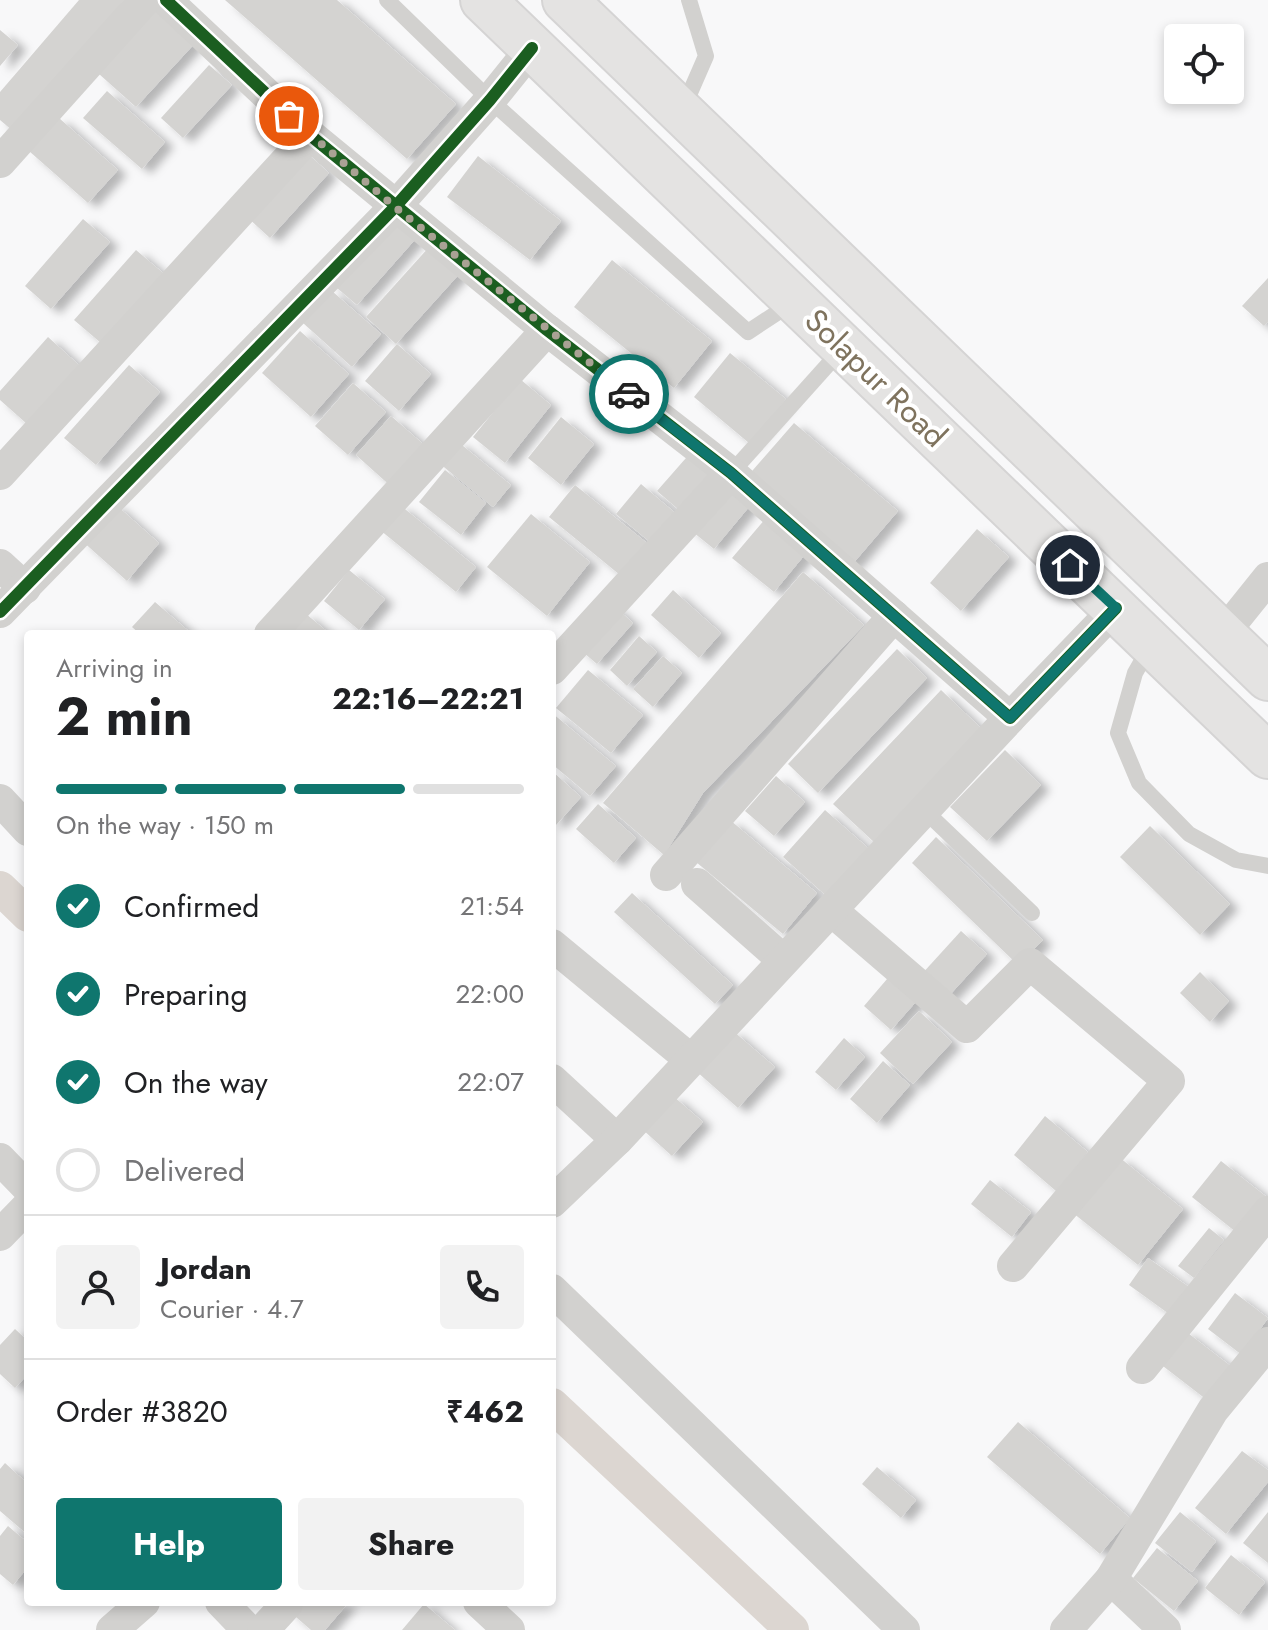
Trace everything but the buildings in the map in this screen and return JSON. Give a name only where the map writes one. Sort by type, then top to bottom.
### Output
[{"type":"highway","name":"Solapur Road","points":[[483,0],[1268,756]]},
{"type":"highway","name":"Solapur Road","points":[[565,0],[1268,678]]},
{"type":"street","points":[[0,162],[145,0]]},
{"type":"street","points":[[166,0],[310,135],[547,330],[731,473],[1010,718]]},
{"type":"street","points":[[0,612],[395,207],[532,48]]},
{"type":"street","points":[[0,474],[310,135]]},
{"type":"street","points":[[274,630],[547,330]]},
{"type":"street","points":[[556,665],[731,473]]},
{"type":"street","points":[[0,565],[25,588]]},
{"type":"street","points":[[1223,634],[1268,578]]},
{"type":"street","points":[[556,1198],[617,1140],[1116,608]]},
{"type":"street","points":[[666,875],[894,616]]},
{"type":"street","points":[[0,800],[24,826]]},
{"type":"street","points":[[697,884],[783,960]]},
{"type":"street","points":[[831,910],[967,1027],[1030,964],[1169,1081],[1013,1266]]},
{"type":"street","points":[[556,948],[691,1060]]},
{"type":"street","points":[[556,1084],[617,1140]]},
{"type":"street","points":[[0,1159],[24,1184]]},
{"type":"street","points":[[0,1235],[24,1210]]},
{"type":"street","points":[[1142,1368],[1268,1212]]},
{"type":"street","points":[[556,1294],[904,1630]]},
{"type":"street","points":[[1066,1630],[1111,1579],[1213,1410],[1268,1343]]},
{"type":"street","points":[[1111,1579],[1165,1630]]},
{"type":"street","points":[[112,1630],[139,1606]]},
{"type":"street","points":[[225,1606],[248,1630]]},
{"type":"street","points":[[263,1630],[285,1606]]},
{"type":"street","points":[[483,1606],[509,1630]]},
{"type":"lane","points":[[387,0],[490,100],[748,332],[796,300]]},
{"type":"lane","points":[[682,112],[706,56],[689,0]]},
{"type":"lane","points":[[731,473],[844,347]]},
{"type":"lane","points":[[1152,644],[1135,673],[1118,733],[1139,783],[1189,834],[1236,860],[1268,866]]},
{"type":"lane","points":[[924,810],[1032,913]]},
{"type":"waterway","points":[[0,888],[24,911]]},
{"type":"waterway","points":[[556,1409],[792,1630]]},
{"type":"cycle path","points":[[166,0],[310,135],[547,330],[731,473],[1010,718],[1116,608]]},
{"type":"cycle path","points":[[0,612],[395,207],[532,48]]},
{"type":"way so far","points":[[289,116],[395,207],[629,394]]},
{"type":"route","points":[[629,394],[731,473],[1010,718],[1116,608],[1070,565]]}]
